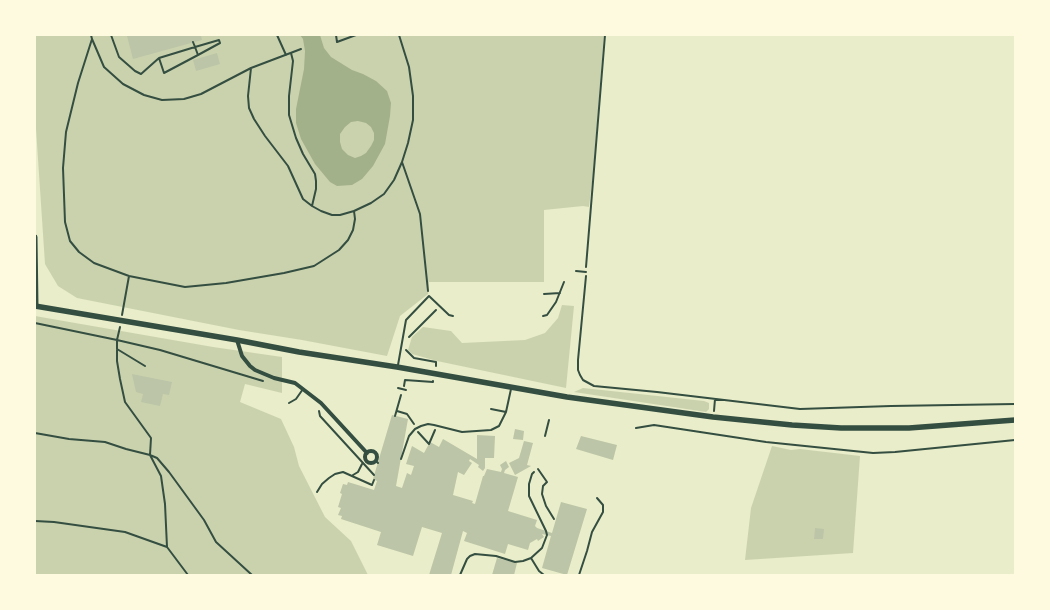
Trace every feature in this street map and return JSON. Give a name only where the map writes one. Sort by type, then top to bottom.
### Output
[{"type":"main road","points":[[35,306],[397,367],[567,398],[713,418],[841,428],[909,428],[1015,420]]},
{"type":"street","points":[[35,237],[35,306]]},
{"type":"street","points":[[237,340],[242,356],[250,366],[255,370],[295,384],[303,389],[321,403],[367,453]]},
{"type":"street","points":[[370,451],[375,452],[377,462],[367,462],[365,456],[367,453],[370,451]]},
{"type":"lane","points":[[576,271],[586,272]]},
{"type":"lane","points":[[543,316],[552,310],[564,282]]},
{"type":"lane","points":[[544,294],[560,293]]},
{"type":"lane","points":[[397,367],[406,320],[429,296],[449,315],[453,316]]},
{"type":"lane","points":[[401,459],[409,436],[415,429],[428,424],[462,432],[491,430],[499,426],[506,412],[512,387]]},
{"type":"lane","points":[[398,388],[404,390]]},
{"type":"lane","points":[[289,403],[296,399],[303,389]]},
{"type":"lane","points":[[492,409],[506,412]]},
{"type":"lane","points":[[545,436],[549,420]]},
{"type":"lane","points":[[538,469],[547,482],[543,486],[542,494],[546,506],[554,519]]},
{"type":"path","points":[[111,35],[119,57],[141,74],[159,58],[219,40],[220,43],[164,73],[159,58]]},
{"type":"path","points":[[278,35],[286,55]]},
{"type":"path","points":[[336,35],[337,42],[356,35]]},
{"type":"path","points":[[251,68],[248,96],[249,108],[254,119],[288,166],[303,199],[321,211],[332,215],[340,215],[371,204],[384,194],[394,180],[402,162],[413,120],[413,96],[409,67],[399,35]]},
{"type":"path","points":[[605,35],[578,360],[578,370],[584,380],[594,386],[800,409],[1015,404]]},
{"type":"path","points":[[91,37],[66,132],[63,168],[65,222],[70,240],[79,252],[94,263],[130,276],[185,287],[226,283],[284,273],[314,266],[339,250],[354,230],[354,211]]},
{"type":"path","points":[[91,37],[104,68],[123,84],[144,95],[162,100],[184,99],[201,94],[251,68],[301,49]]},
{"type":"path","points":[[194,42],[198,55]]},
{"type":"path","points":[[291,53],[293,60],[289,114],[296,138],[315,174],[316,189],[312,206]]},
{"type":"path","points":[[402,162],[420,214],[429,296]]},
{"type":"path","points":[[125,301],[130,276]]},
{"type":"path","points":[[408,338],[440,307]]},
{"type":"path","points":[[35,323],[160,350],[267,382],[274,378]]},
{"type":"path","points":[[119,330],[117,361],[124,402],[151,438],[150,455],[161,476],[165,504],[167,547]]},
{"type":"path","points":[[395,416],[404,390],[405,380],[433,382],[436,362],[414,358],[406,350],[407,344]]},
{"type":"path","points":[[118,348],[145,366]]},
{"type":"path","points":[[713,418],[715,399]]},
{"type":"path","points":[[321,403],[320,416],[374,475]]},
{"type":"path","points":[[397,411],[407,414],[415,425]]},
{"type":"path","points":[[636,428],[654,425],[766,442],[872,453],[1015,440]]},
{"type":"path","points":[[415,429],[429,444],[437,426]]},
{"type":"path","points":[[35,433],[69,439],[105,442],[157,458],[204,520],[216,542],[252,575]]},
{"type":"path","points":[[350,475],[358,472],[362,463]]},
{"type":"path","points":[[460,575],[467,559],[475,554],[523,562],[531,558],[542,548],[547,535],[546,531],[529,496],[529,484],[532,474],[538,469]]},
{"type":"path","points":[[317,492],[329,478],[343,472],[372,485],[374,480]]},
{"type":"path","points":[[579,575],[592,532],[603,512],[603,505],[597,498]]},
{"type":"path","points":[[35,520],[125,532],[167,547],[188,575]]},
{"type":"path","points":[[531,558],[539,571],[544,575]]},
{"type":"shaded area","points":[[35,35],[604,35],[589,207],[544,210],[544,282],[429,282],[428,294],[400,316],[387,356],[239,330],[77,298],[58,286],[45,264],[35,114]]},
{"type":"shaded area","points":[[300,35],[320,35],[324,48],[331,57],[352,70],[376,81],[387,91],[391,103],[385,144],[373,166],[362,179],[352,185],[337,186],[330,182],[315,164],[301,139],[296,123],[296,109],[304,69],[305,51],[303,39]],"holes":[[[351,122],[366,123],[374,133],[374,140],[371,146],[361,156],[355,158],[348,155],[342,149],[340,134]]]},
{"type":"shaded area","points":[[562,305],[574,306],[566,388],[437,361],[412,354],[408,350],[412,337],[423,327],[451,331],[462,343],[525,340],[545,333],[558,318]]},
{"type":"shaded area","points":[[35,316],[282,357],[282,393],[245,384],[240,402],[281,419],[294,447],[299,466],[325,517],[351,541],[368,575],[35,575]]},
{"type":"shaded area","points":[[583,388],[704,401],[709,403],[709,409],[706,412],[574,392]]},
{"type":"shaded area","points":[[772,446],[791,450],[800,449],[860,456],[853,553],[745,560],[751,508]]},
{"type":"building","points":[[201,35],[202,40],[133,59],[127,36]]},
{"type":"building","points":[[217,53],[220,64],[196,71],[193,60]]},
{"type":"building","points":[[132,374],[172,382],[169,395],[163,394],[160,406],[141,402],[143,394],[136,392]]},
{"type":"building","points":[[392,415],[408,419],[396,486],[402,488],[407,473],[411,475],[414,466],[406,464],[412,446],[424,453],[430,442],[439,447],[443,439],[477,459],[477,435],[495,436],[494,458],[485,458],[485,468],[483,471],[478,467],[479,465],[470,459],[469,461],[472,463],[464,475],[458,472],[453,495],[473,501],[472,503],[475,504],[483,476],[487,469],[501,472],[500,465],[506,461],[509,467],[504,473],[518,477],[508,511],[537,520],[535,526],[537,528],[552,533],[561,502],[587,509],[567,575],[542,568],[551,536],[542,534],[544,537],[530,543],[528,550],[508,544],[505,554],[464,541],[467,533],[463,531],[451,575],[429,575],[442,533],[422,527],[413,556],[377,545],[381,532],[341,519],[342,516],[338,515],[341,508],[338,507],[343,484],[347,485],[348,482],[374,490],[377,481],[373,479]]},
{"type":"building","points":[[515,429],[524,431],[523,440],[513,439]]},
{"type":"building","points":[[581,436],[617,445],[613,460],[576,449]]},
{"type":"building","points":[[524,441],[533,443],[527,465],[531,466],[515,475],[509,463],[519,458]]},
{"type":"building","points":[[815,528],[824,529],[823,539],[814,539]]},
{"type":"building","points":[[497,558],[517,563],[514,575],[492,575]]}]
